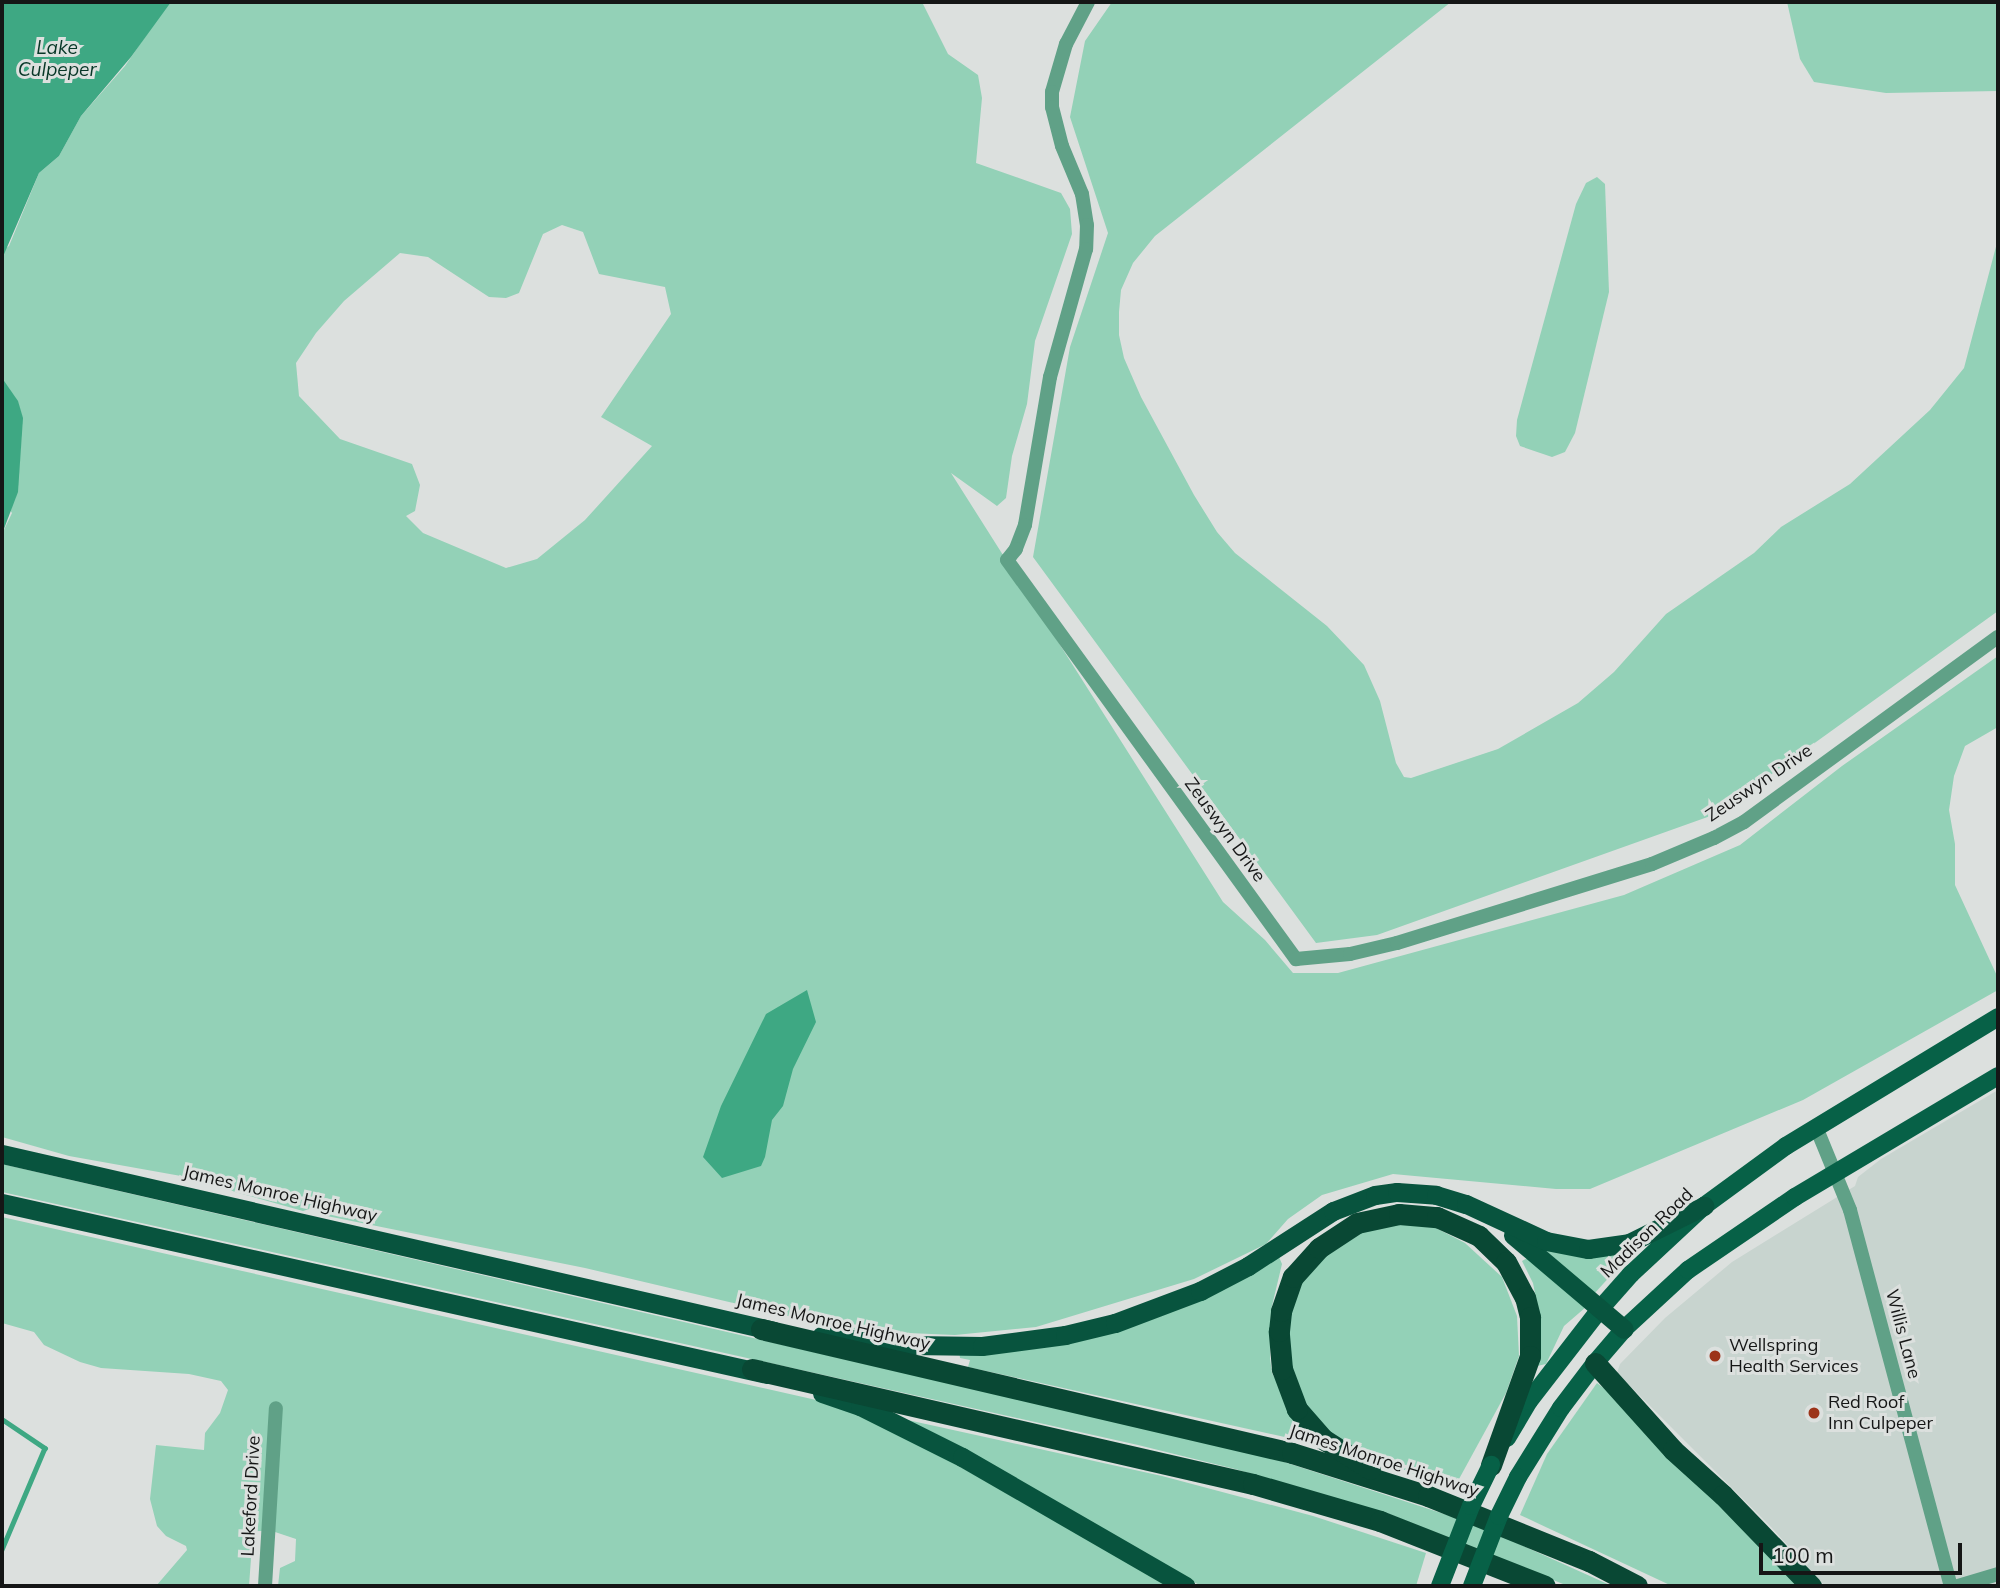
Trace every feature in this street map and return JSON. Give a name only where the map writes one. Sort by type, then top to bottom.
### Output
[{"type":"highway","name":"James Monroe Highway","points":[[2,1154],[1292,1453],[1403,1487],[1589,1561],[1637,1586]]},
{"type":"highway","points":[[761,1329],[912,1345],[982,1346],[1024,1342],[1090,1329],[1157,1309],[1248,1266],[1333,1212],[1375,1195],[1397,1192],[1436,1195],[1466,1203],[1546,1241],[1588,1249],[1629,1243],[1704,1206]]},
{"type":"highway","points":[[2,1203],[752,1369],[1253,1484],[1380,1521],[1542,1585]]},
{"type":"highway","points":[[1403,1487],[1333,1445],[1310,1427],[1288,1389],[1279,1348],[1281,1311],[1293,1277],[1319,1248],[1342,1231],[1370,1219],[1418,1214],[1461,1226],[1479,1236],[1506,1262],[1517,1279],[1530,1317],[1530,1356],[1491,1465]]},
{"type":"highway","points":[[1489,1215],[1624,1329]]},
{"type":"highway","points":[[1595,1363],[1673,1450],[1723,1495],[1811,1586]]},
{"type":"highway","points":[[752,1369],[860,1406],[909,1429],[1071,1518],[1185,1586]]},
{"type":"main road","name":"Madison Road","points":[[1440,1586],[1471,1506],[1491,1465],[1529,1401],[1600,1309],[1648,1257],[1704,1206],[1749,1171],[1816,1127],[1998,1017]]},
{"type":"main road","points":[[1472,1586],[1499,1516],[1518,1477],[1561,1408],[1624,1329],[1716,1248],[1998,1076]]},
{"type":"street","name":"Zeuswyn Drive","points":[[1088,2],[1066,44],[1052,92],[1055,124],[1082,194],[1087,225],[1086,249],[1050,377],[1025,525],[1016,549],[1007,560],[1296,959],[1350,954],[1397,943],[1652,864],[1714,838],[1744,822],[1998,637]]},
{"type":"street","name":"Willis Lane","points":[[1816,1127],[1850,1210],[1951,1586]]},
{"type":"street","name":"Lakeford Drive","points":[[265,1586],[276,1408]]},
{"type":"street","points":[[1958,1586],[1998,1574]]},
{"type":"shaded area","points":[[169,2],[922,2],[948,54],[978,75],[982,98],[976,163],[1061,193],[1070,209],[1072,234],[1035,341],[1027,404],[1012,456],[1006,498],[997,506],[951,473],[1223,902],[1265,940],[1293,973],[1338,973],[1624,895],[1740,845],[1842,766],[1998,656],[1998,727],[1965,746],[1954,776],[1949,810],[1955,844],[1955,885],[1998,978],[1998,990],[1803,1100],[1590,1189],[1556,1189],[1393,1174],[1322,1195],[1288,1219],[1266,1244],[1194,1279],[1036,1327],[955,1335],[861,1331],[801,1319],[585,1268],[327,1216],[331,1202],[303,1211],[235,1192],[209,1181],[69,1156],[2,1137],[2,534],[12,513],[2,498],[2,251],[9,246],[39,173],[59,156],[81,116],[125,66]],"holes":[[[562,225],[583,232],[599,274],[665,287],[671,314],[601,417],[652,446],[585,520],[537,559],[506,568],[423,533],[406,516],[415,511],[420,485],[412,464],[340,439],[299,396],[296,363],[316,333],[344,301],[400,253],[428,257],[489,297],[506,298],[519,293],[543,234]]]},
{"type":"shaded area","points":[[1112,2],[1451,2],[1155,236],[1133,263],[1121,290],[1119,312],[1119,335],[1124,358],[1141,397],[1194,495],[1217,532],[1235,553],[1327,626],[1364,665],[1380,701],[1396,763],[1404,777],[1411,778],[1498,749],[1578,703],[1614,672],[1666,614],[1754,553],[1781,527],[1850,484],[1930,410],[1964,368],[1998,239],[1998,611],[1716,814],[1377,935],[1316,943],[1033,557],[1070,347],[1108,233],[1070,117],[1085,41]]},
{"type":"shaded area","points":[[1787,2],[1998,2],[1998,91],[1886,93],[1814,82],[1800,59]]},
{"type":"shaded area","points":[[1597,177],[1605,184],[1609,292],[1575,433],[1565,452],[1552,457],[1520,446],[1516,436],[1517,420],[1576,204],[1586,183]]},
{"type":"shaded area","points":[[1998,1090],[1998,1586],[1825,1586],[1771,1527],[1617,1373],[1620,1364],[1665,1318],[1732,1262],[1855,1186],[1858,1177],[1881,1159]]},
{"type":"shaded area","points":[[2,1164],[1272,1458],[1475,1524],[1612,1586],[1568,1586],[1389,1514],[1235,1469],[1138,1445],[2,1192]]},
{"type":"shaded area","points":[[2,1217],[825,1402],[880,1421],[1169,1586],[278,1586],[280,1568],[295,1561],[296,1539],[272,1531],[253,1531],[249,1586],[156,1586],[187,1550],[186,1546],[166,1536],[157,1526],[150,1499],[156,1445],[204,1450],[205,1433],[220,1413],[228,1390],[221,1381],[189,1374],[101,1368],[80,1362],[44,1345],[34,1332],[2,1323]]},
{"type":"shaded area","points":[[1393,1223],[1434,1227],[1465,1243],[1502,1277],[1517,1316],[1519,1356],[1506,1393],[1453,1490],[1349,1447],[1310,1417],[1289,1371],[1284,1336],[1296,1291],[1309,1271],[1324,1254],[1357,1232]]},
{"type":"shaded area","points":[[1642,1241],[1594,1294],[1545,1250]]},
{"type":"shaded area","points":[[1531,1256],[1586,1307],[1564,1326],[1546,1364],[1537,1366],[1538,1309],[1533,1283],[1522,1261]]},
{"type":"shaded area","points":[[1279,1257],[1282,1264],[1271,1310],[1270,1358],[1272,1373],[1308,1437],[1303,1441],[968,1367],[970,1360],[960,1358],[959,1350],[1008,1347],[1251,1272]]},
{"type":"shaded area","points":[[1597,1383],[1805,1586],[1672,1586],[1520,1515],[1547,1454]]},
{"type":"shaded area","points":[[903,1419],[1162,1476],[1313,1516],[1426,1553],[1416,1586],[1201,1586]]},
{"type":"water","name":"Lake Culpeper","points":[[2,2],[171,2],[131,57],[81,116],[59,156],[39,173],[2,259]]},
{"type":"water","points":[[2,378],[18,401],[23,418],[18,492],[2,534]]},
{"type":"water","points":[[807,990],[816,1022],[793,1069],[783,1106],[772,1120],[761,1166],[722,1178],[703,1157],[721,1106],[766,1014]]},
{"type":"waterway","points":[[2,1419],[45,1448],[2,1550]]},
{"type":"place","name":"Wellspring Health Services","points":[[1715,1356]]},
{"type":"place","name":"Red Roof Inn Culpeper","points":[[1814,1413]]}]
